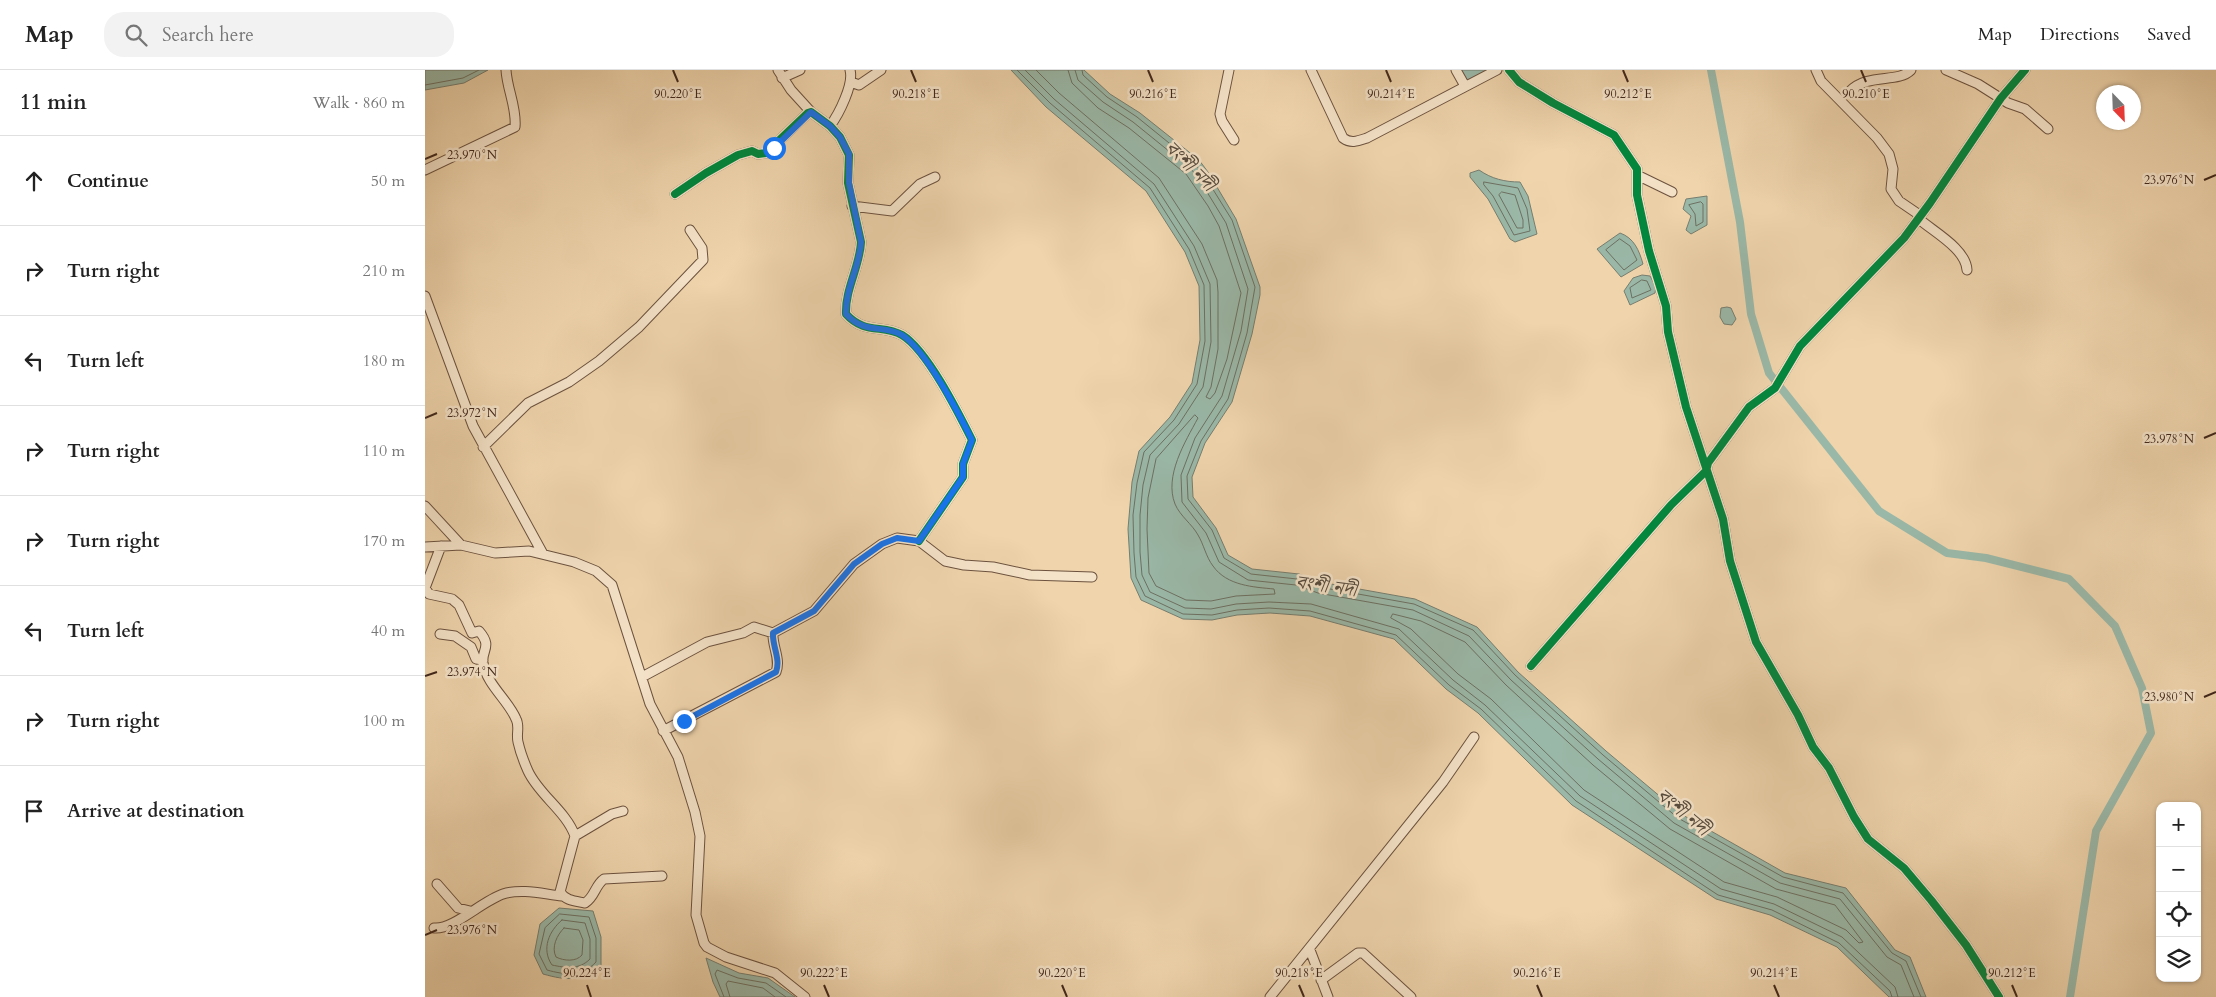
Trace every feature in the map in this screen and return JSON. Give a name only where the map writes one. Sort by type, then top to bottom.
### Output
[{"type":"street","points":[[425,170],[515,127],[516,119],[507,86],[506,70]]},
{"type":"street","points":[[800,70],[780,74],[811,112],[830,126],[840,137],[849,154],[849,183],[852,206],[861,242],[845,304],[846,314],[853,322],[862,326],[901,334],[914,346],[941,383],[972,440],[963,464],[963,477],[919,541]]},
{"type":"street","points":[[830,126],[837,116],[851,82],[850,70]]},
{"type":"street","points":[[851,82],[859,85],[881,70]]},
{"type":"street","points":[[1229,70],[1220,114],[1222,121],[1234,140]]},
{"type":"street","points":[[1311,70],[1343,138],[1347,142],[1367,138],[1497,70]]},
{"type":"street","points":[[1456,70],[1465,86]]},
{"type":"street","points":[[1509,70],[1519,82],[1553,103],[1615,134],[1637,169],[1637,195],[1649,251],[1666,306],[1668,332],[1686,407],[1723,519],[1730,561],[1756,642],[1798,715],[1813,747],[1829,768],[1854,817],[1869,839],[1904,868],[1931,900],[1971,952],[1999,997]]},
{"type":"street","points":[[1816,70],[1821,81],[1877,138],[1889,154],[1893,169],[1891,189],[1899,202],[1963,254],[1967,270]]},
{"type":"street","points":[[1849,92],[1859,83],[1901,76],[1911,70]]},
{"type":"street","points":[[1946,70],[1978,84],[2008,103],[2025,109],[2048,129]]},
{"type":"street","points":[[1531,666],[1671,505],[1707,471],[1708,463],[1749,407],[1775,388],[1800,346],[1904,238],[1920,218],[2001,98],[2025,70]]},
{"type":"street","points":[[675,194],[738,155],[751,151],[758,154],[766,153],[811,112]]},
{"type":"street","points":[[1637,175],[1672,192]]},
{"type":"street","points":[[852,206],[892,211],[920,184],[935,177]]},
{"type":"street","points":[[483,448],[528,403],[569,382],[599,361],[639,327],[703,260],[701,248],[690,230]]},
{"type":"street","points":[[425,296],[452,373],[483,448],[526,520],[543,554]]},
{"type":"street","points":[[425,506],[461,545]]},
{"type":"street","points":[[642,677],[712,640],[743,633],[754,627],[773,633],[814,611],[854,564],[882,544],[897,538],[919,541],[945,561],[964,565],[993,567],[1030,575],[1092,577]]},
{"type":"street","points":[[425,547],[461,545],[495,553],[529,550],[574,562],[596,571],[612,585],[650,704],[681,766],[695,812],[700,836],[696,915],[705,946],[726,958],[775,973],[805,997]]},
{"type":"street","points":[[441,546],[425,588],[429,594],[452,599],[459,605],[472,632],[479,631],[483,636],[487,648],[483,660],[498,693],[517,719],[517,741],[529,772],[553,807],[568,822],[575,836],[560,892],[562,896]]},
{"type":"street","points":[[663,731],[776,672],[778,662],[772,641],[773,633]]},
{"type":"street","points":[[440,634],[455,636],[471,647],[476,659],[483,660]]},
{"type":"street","points":[[1270,997],[1310,950],[1443,782],[1474,737]]},
{"type":"street","points":[[575,836],[612,814],[623,811]]},
{"type":"street","points":[[434,928],[441,929],[452,924],[470,911],[503,894],[517,892],[562,896],[585,903],[591,899],[599,882],[604,879],[662,876]]},
{"type":"street","points":[[437,884],[458,908],[470,911]]},
{"type":"street","points":[[1310,950],[1328,997]]},
{"type":"street","points":[[1321,980],[1358,953],[1363,953],[1411,997]]},
{"type":"water","points":[[425,70],[488,70],[464,83],[425,90]]},
{"type":"water","name":"বংশী নদী","points":[[1011,70],[1084,70],[1110,94],[1140,113],[1199,160],[1236,219],[1260,287],[1260,295],[1252,334],[1232,402],[1205,443],[1192,477],[1193,497],[1216,528],[1228,555],[1252,569],[1299,574],[1320,582],[1415,599],[1477,627],[1518,672],[1606,751],[1681,814],[1785,873],[1846,888],[1895,950],[1910,957],[1926,997],[1889,997],[1837,947],[1770,915],[1716,899],[1572,805],[1478,713],[1446,689],[1394,639],[1310,616],[1270,613],[1237,615],[1212,620],[1183,619],[1141,600],[1131,578],[1128,529],[1132,482],[1139,451],[1170,417],[1192,383],[1200,340],[1199,286],[1185,252],[1146,191],[1046,107]]},
{"type":"water","points":[[1458,70],[1489,70],[1468,81]]},
{"type":"water","points":[[1479,170],[1499,179],[1520,182],[1528,196],[1537,234],[1515,242],[1510,239],[1488,199],[1470,177],[1470,173]]},
{"type":"water","points":[[1707,196],[1707,225],[1691,234],[1686,230],[1691,216],[1683,209],[1686,199]]},
{"type":"water","points":[[1620,233],[1629,238],[1635,245],[1643,264],[1621,277],[1597,249]]},
{"type":"water","points":[[1642,275],[1650,276],[1656,287],[1655,293],[1630,305],[1624,291],[1633,278]]},
{"type":"water","points":[[1721,308],[1731,308],[1736,319],[1732,325],[1724,324],[1720,317]]},
{"type":"water","points":[[559,908],[593,911],[601,937],[601,966],[586,975],[560,978],[543,974],[534,955],[540,924]]},
{"type":"water","points":[[706,958],[739,973],[768,978],[795,997],[720,997],[713,982]]},
{"type":"waterway","points":[[1711,70],[1740,222],[1751,314],[1769,373],[1879,511],[1947,553],[1986,558],[2069,579],[2115,626],[2142,688],[2151,733],[2096,831],[2070,997]]},
{"type":"cycle path","points":[[1509,70],[1519,82],[1553,103],[1614,135],[1637,169],[1637,195],[1649,251],[1666,306],[1668,332],[1686,407],[1723,519],[1730,561],[1756,642],[1798,715],[1813,747],[1829,768],[1854,817],[1868,839],[1904,868],[1931,900],[1966,945],[1999,997]]},
{"type":"cycle path","points":[[1531,666],[1671,505],[1706,471],[1708,463],[1749,407],[1775,388],[1800,346],[1904,238],[2001,98],[2025,70]]},
{"type":"cycle path","points":[[675,194],[706,173],[738,155],[752,151],[758,154],[766,153],[808,113],[811,112],[830,126],[840,137],[849,155],[848,183],[861,242],[846,305],[846,314],[860,325],[895,332],[912,343],[922,354],[941,383],[972,440],[963,464],[963,477],[919,541]]},
{"type":"route","points":[[684,721],[776,672],[778,662],[772,641],[773,633],[814,611],[854,564],[882,544],[897,538],[919,541],[963,477],[965,455],[972,440],[941,383],[914,346],[901,334],[862,326],[853,322],[846,314],[845,304],[861,242],[852,206],[849,183],[849,154],[840,137],[830,126],[811,112],[800,120],[774,148]]}]
